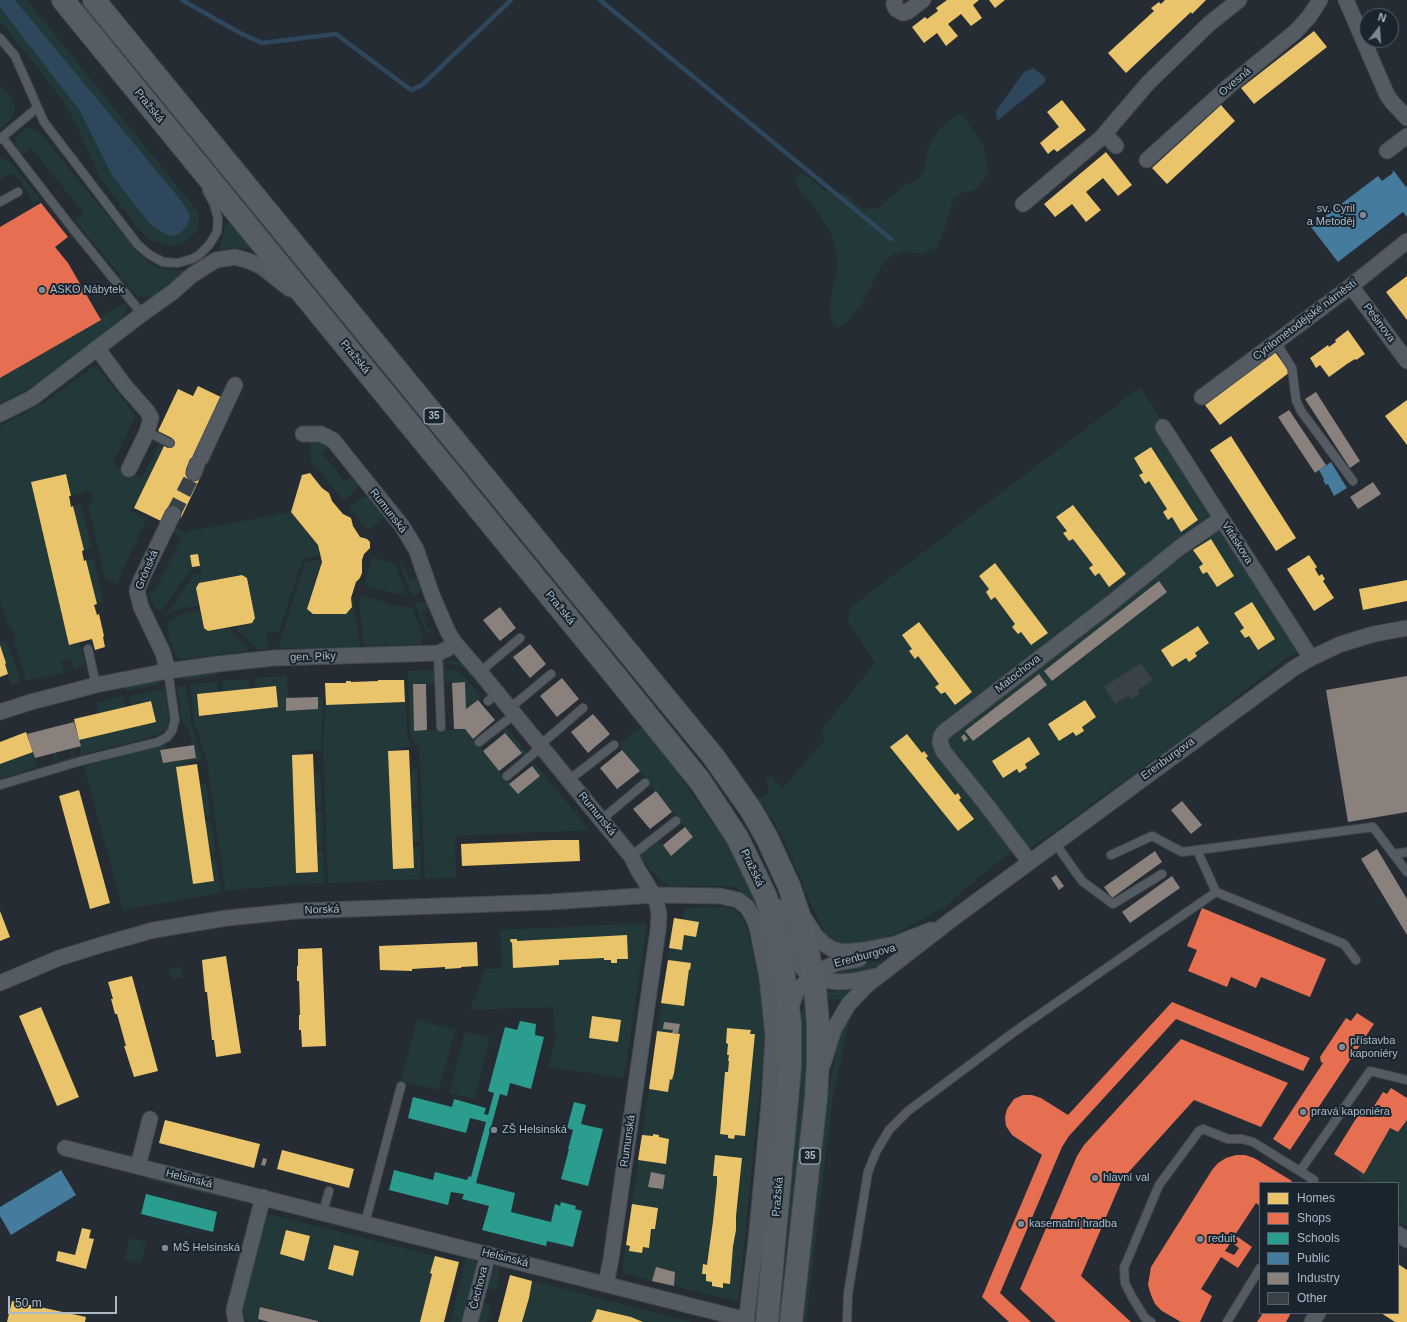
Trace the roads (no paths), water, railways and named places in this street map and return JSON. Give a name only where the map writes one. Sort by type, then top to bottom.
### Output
[{"type":"main road","name":"Pražská","points":[[62,0],[696,776],[737,838],[766,897],[781,955],[789,1010],[790,1067],[753,1321]]},
{"type":"main road","name":"35","points":[[94,0],[713,756],[751,810],[767,838],[780,864],[804,930],[812,976],[818,1029],[817,1084],[791,1322]]},
{"type":"street","points":[[895,0],[894,5],[896,9],[903,13],[907,12],[922,0]]},
{"type":"street","points":[[1023,204],[1105,134],[1159,72],[1209,24],[1239,0]]},
{"type":"street","name":"Ovesná","points":[[1147,160],[1229,86],[1295,32],[1310,17],[1320,0]]},
{"type":"street","points":[[1346,0],[1387,95],[1407,118]]},
{"type":"street","points":[[1105,134],[1116,146]]},
{"type":"street","points":[[1387,151],[1407,136]]},
{"type":"street","name":"Cyrilometodějské náměstí","points":[[1202,397],[1351,286],[1407,241]]},
{"type":"street","points":[[0,414],[32,398],[173,292],[192,275],[216,260],[228,258],[243,259],[262,267],[312,305]]},
{"type":"street","name":"Pešinova","points":[[1351,286],[1407,361]]},
{"type":"street","points":[[97,348],[125,386],[150,415],[151,422],[130,469]]},
{"type":"street","points":[[197,463],[235,385]]},
{"type":"street","name":"Vitáskova","points":[[1163,428],[1311,658]]},
{"type":"street","name":"Rumunská","points":[[303,434],[321,434],[333,440],[402,526],[416,549],[432,595],[448,632],[455,643],[480,672],[492,697],[512,711],[631,856],[654,895],[658,908],[658,930],[611,1259],[606,1284]]},
{"type":"street","name":"Grónská","points":[[168,671],[163,653],[141,607],[138,591],[141,580],[173,514]]},
{"type":"street","name":"Matochova","points":[[1030,861],[943,751],[941,747],[941,736],[1180,548],[1221,519]]},
{"type":"street","name":"Erenburgova","points":[[817,1084],[834,1029],[842,1013],[858,994],[879,975],[920,945],[946,923],[1281,676],[1311,658],[1357,639],[1407,628]]},
{"type":"street","name":"gen. Píky","points":[[0,711],[96,685],[168,671],[274,658],[438,653],[455,643]]},
{"type":"street","name":"Erenburgova","points":[[717,806],[738,823],[749,839],[769,879],[777,899],[794,958],[801,967],[812,976],[826,981],[853,981],[879,975]]},
{"type":"street","name":"Norská","points":[[0,983],[59,958],[104,944],[154,930],[226,918],[297,911],[550,902],[654,895]]},
{"type":"street","name":"Pražská","points":[[654,895],[720,896],[738,900],[747,908],[753,917],[762,952],[773,1037],[772,1068],[756,1241],[753,1321]]},
{"type":"street","name":"Erenburgova","points":[[796,906],[819,939],[828,947],[837,951],[848,952],[885,946],[919,935],[946,923]]},
{"type":"street","name":"Erenburgova","points":[[789,1010],[798,991],[820,970],[830,965],[883,954],[905,944],[919,935]]},
{"type":"street","points":[[138,1166],[150,1119]]},
{"type":"street","name":"Helsinská","points":[[65,1148],[322,1212],[362,1226],[488,1254],[753,1321]]},
{"type":"street","points":[[236,1322],[234,1310],[263,1197]]},
{"type":"street","name":"Čechova","points":[[470,1322],[488,1254]]},
{"type":"lane","points":[[0,38],[15,56],[44,122],[138,245],[150,255],[163,262],[178,263],[192,259],[210,245],[217,232],[218,219],[214,204],[188,153]]},
{"type":"lane","points":[[37,108],[1,138],[142,314]]},
{"type":"lane","points":[[0,202],[18,192]]},
{"type":"lane","points":[[1276,342],[1292,368],[1296,400],[1301,411],[1353,481]]},
{"type":"lane","points":[[147,432],[170,443]]},
{"type":"lane","points":[[480,672],[520,638]]},
{"type":"lane","points":[[88,649],[96,685]]},
{"type":"lane","points":[[438,653],[441,726]]},
{"type":"lane","points":[[0,785],[81,761],[158,742],[167,737],[172,731],[176,720],[168,671]]},
{"type":"lane","points":[[479,742],[551,674]]},
{"type":"lane","points":[[507,776],[583,708]]},
{"type":"lane","points":[[569,780],[614,745]]},
{"type":"lane","points":[[601,820],[645,783]]},
{"type":"lane","points":[[631,856],[676,821]]},
{"type":"lane","points":[[1111,855],[1152,836],[1182,852],[1373,827],[1407,872]]},
{"type":"lane","points":[[1054,843],[1082,881],[1114,904],[1162,874]]},
{"type":"lane","points":[[1197,850],[1216,892],[1344,944],[1356,960]]},
{"type":"lane","points":[[1394,854],[1407,852]]},
{"type":"lane","points":[[847,1322],[848,1294],[868,1172],[876,1152],[889,1130],[908,1111],[1014,1032],[1216,892]]},
{"type":"lane","points":[[1300,1171],[1370,1071],[1407,1080]]},
{"type":"lane","points":[[362,1226],[401,1086]]},
{"type":"lane","points":[[1152,1322],[1145,1318],[1132,1298],[1125,1282],[1124,1268],[1159,1185],[1199,1131],[1203,1129],[1228,1140],[1242,1139],[1253,1142],[1315,1182]]},
{"type":"lane","points":[[322,1212],[329,1191]]},
{"type":"lane","points":[[1227,1322],[1259,1270]]},
{"type":"water","points":[[0,0],[15,0],[183,203],[190,216],[187,226],[180,234],[169,236],[151,225],[113,177],[80,111],[0,7]]},
{"type":"water","points":[[1033,68],[1045,77],[1045,82],[997,121],[996,111],[1024,72]]},
{"type":"waterway","points":[[182,0],[240,33],[262,43],[336,34],[411,90],[422,85],[511,0]]},
{"type":"waterway","points":[[600,0],[891,239]]},
{"type":"tunnel","points":[[173,514],[194,473]]},
{"type":"place","name":"sv. Cyril a Metoděj","points":[[1363,215]]},
{"type":"place","name":"ASKO Nábytek","points":[[42,290]]},
{"type":"place","name":"přístavba kaponiéry","points":[[1342,1047]]},
{"type":"place","name":"pravá kaponiéra","points":[[1303,1112]]},
{"type":"place","name":"ZŠ Helsinská","points":[[494,1130]]},
{"type":"place","name":"hlavní val","points":[[1095,1178]]},
{"type":"place","name":"kasematní hradba","points":[[1021,1224]]},
{"type":"place","name":"reduit","points":[[1200,1239]]},
{"type":"place","name":"MŠ Helsinská","points":[[165,1248]]}]
